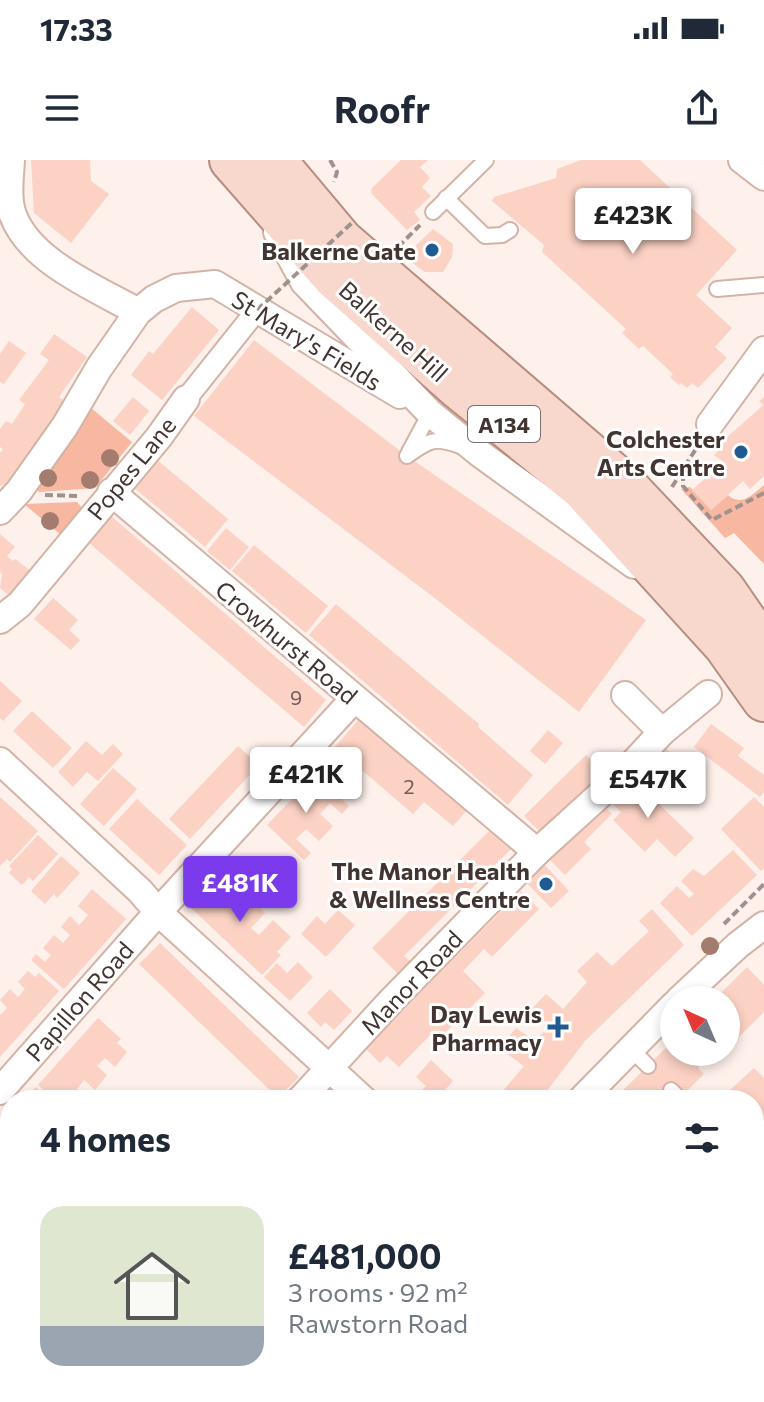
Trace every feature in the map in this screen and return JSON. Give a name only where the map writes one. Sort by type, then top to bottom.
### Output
[{"type":"main road","name":"Balkerne Hill","points":[[251,167],[333,276],[460,389],[582,488],[725,645],[764,700]]},
{"type":"main road","name":"Balkerne Hill","points":[[251,167],[342,241],[623,483],[724,590],[764,648]]},
{"type":"street","points":[[11,160],[5,200],[13,217],[42,255],[81,282],[138,312]]},
{"type":"street","points":[[742,160],[764,177]]},
{"type":"street","points":[[251,167],[304,282],[430,413],[479,453],[683,599]]},
{"type":"street","name":"St Mary's Fields","points":[[0,511],[19,491],[65,426],[99,368],[138,312],[154,299],[176,288],[215,284],[430,413]]},
{"type":"street","name":"Popes Lane","points":[[0,620],[20,604],[159,437],[257,310]]},
{"type":"street","points":[[710,424],[764,350]]},
{"type":"street","name":"Crowhurst Road","points":[[111,492],[537,852]]},
{"type":"street","name":"Manor Road","points":[[309,1090],[391,1001],[537,852],[625,772],[662,732],[708,694]]},
{"type":"street","points":[[625,695],[662,732]]},
{"type":"street","name":"Papillon Road","points":[[1,1090],[158,912],[354,699]]},
{"type":"street","points":[[0,761],[140,891],[158,912],[353,1090]]},
{"type":"street","points":[[695,986],[764,925]]},
{"type":"street","points":[[594,1090],[639,1057],[660,1026]]},
{"type":"lane","points":[[433,212],[486,160]]},
{"type":"lane","points":[[446,198],[485,236],[492,238],[510,230]]},
{"type":"lane","points":[[717,289],[764,285]]},
{"type":"lane","points":[[430,413],[407,456],[430,440],[448,441],[479,453]]},
{"type":"path","points":[[390,250],[399,246],[433,212]]},
{"type":"path","points":[[257,310],[354,221]]},
{"type":"path","points":[[667,493],[683,473],[710,424]]},
{"type":"path","points":[[683,473],[683,486],[712,520],[764,493]]},
{"type":"path","points":[[39,495],[84,497]]},
{"type":"shaded area","points":[[91,408],[132,442],[95,488],[39,492],[35,488],[73,438]]},
{"type":"shaded area","points":[[764,485],[764,564],[734,533],[725,538],[681,489],[690,487],[711,510],[728,495],[742,500]]},
{"type":"shaded area","points":[[77,502],[82,508],[60,534],[24,504]]},
{"type":"building","points":[[31,160],[90,160],[91,181],[109,194],[71,243],[34,213]]},
{"type":"building","points":[[401,160],[428,160],[420,167],[430,178],[422,187],[431,196],[414,212],[420,220],[407,230],[371,193],[372,188]]},
{"type":"building","points":[[581,160],[640,160],[737,250],[696,295],[732,328],[715,347],[727,358],[698,388],[692,383],[687,388],[681,383],[679,385],[670,377],[673,374],[643,346],[639,349],[622,333],[626,329],[542,252],[544,245],[492,201],[494,197],[556,178],[557,169]]},
{"type":"building","name":"Balkerne Gate","points":[[433,229],[453,244],[452,257],[443,272],[425,272],[404,257]]},
{"type":"building","points":[[192,307],[219,330],[162,400],[131,375],[149,351],[153,354]]},
{"type":"building","points":[[54,334],[87,357],[59,397],[66,402],[9,483],[0,486],[0,453],[3,449],[0,447],[0,429],[6,421],[12,424],[25,404],[19,400],[49,360],[40,354]]},
{"type":"building","points":[[254,340],[407,456],[646,620],[579,712],[194,416]]},
{"type":"building","points":[[9,341],[26,353],[4,384],[0,382],[0,354]]},
{"type":"building","points":[[133,397],[149,411],[130,435],[113,421]]},
{"type":"building","name":"Colchester Arts Centre","points":[[764,397],[764,476],[750,489],[743,481],[711,510],[692,490],[724,462],[714,455],[720,449],[717,446],[763,405],[759,401]]},
{"type":"building","points":[[156,459],[228,519],[205,547],[133,487]]},
{"type":"building","points":[[104,510],[326,700],[304,727],[81,536]]},
{"type":"building","points":[[226,528],[249,547],[230,570],[207,551]]},
{"type":"building","points":[[0,534],[15,547],[7,556],[32,572],[11,597],[0,588]]},
{"type":"building","points":[[254,545],[328,606],[306,633],[232,571]]},
{"type":"building","points":[[53,598],[78,620],[69,630],[80,640],[71,650],[34,619]]},
{"type":"building","points":[[336,604],[479,724],[478,727],[533,775],[508,805],[309,635]]},
{"type":"building","points":[[0,681],[22,701],[3,721],[0,718]]},
{"type":"building","points":[[32,711],[72,748],[53,768],[13,731]]},
{"type":"building","points":[[360,718],[467,810],[453,826],[424,802],[413,814],[335,747]]},
{"type":"building","points":[[711,724],[744,748],[738,756],[764,775],[764,792],[760,797],[694,747]]},
{"type":"building","points":[[548,730],[563,743],[545,764],[530,751]]},
{"type":"building","points":[[86,741],[102,755],[113,744],[123,754],[98,781],[87,772],[73,787],[58,772]]},
{"type":"building","points":[[238,746],[259,765],[190,839],[169,819]]},
{"type":"building","points":[[664,746],[680,764],[654,789],[637,771]]},
{"type":"building","points":[[586,755],[604,773],[543,835],[524,816]]},
{"type":"building","points":[[113,768],[137,789],[104,826],[80,804]]},
{"type":"building","points":[[315,775],[349,806],[342,814],[330,803],[320,814],[333,826],[319,841],[306,829],[296,839],[311,853],[304,860],[267,825]]},
{"type":"building","points":[[631,777],[694,838],[675,857],[657,839],[645,852],[613,820],[621,812],[609,800]]},
{"type":"building","points":[[0,797],[38,831],[10,862],[7,859],[0,866]]},
{"type":"building","points":[[754,797],[764,807],[764,868],[761,871],[721,829]]},
{"type":"building","points":[[137,799],[187,845],[159,875],[109,829]]},
{"type":"building","points":[[599,802],[612,814],[584,842],[591,849],[565,875],[546,856]]},
{"type":"building","points":[[491,829],[511,849],[404,956],[411,962],[399,975],[372,948]]},
{"type":"building","points":[[38,835],[58,854],[33,881],[29,877],[22,885],[9,873],[12,869],[9,866]]},
{"type":"building","points":[[733,850],[757,875],[692,936],[660,903],[677,886],[689,898],[694,894],[681,881],[693,869],[704,876]]},
{"type":"building","points":[[61,856],[80,873],[57,898],[54,894],[45,904],[31,891]]},
{"type":"building","name":"The Manor Health & Wellness Centre","points":[[540,860],[569,891],[551,908],[522,878]]},
{"type":"building","points":[[221,871],[241,890],[227,905],[233,911],[247,896],[265,913],[251,928],[259,935],[273,920],[291,937],[277,952],[281,955],[262,975],[189,906]]},
{"type":"building","points":[[92,889],[126,919],[64,989],[31,960],[36,954],[45,962],[51,955],[43,948],[54,935],[63,943],[70,935],[61,927],[70,916],[79,925],[84,920],[88,915],[78,906]]},
{"type":"building","points":[[521,891],[539,909],[492,957],[484,949],[463,971],[485,993],[442,1036],[435,1030],[399,1067],[387,1056],[380,1063],[365,1048]]},
{"type":"building","points":[[652,909],[684,945],[585,1041],[548,1090],[504,1090],[524,1066],[499,1048],[516,1028],[535,1041],[549,1026],[531,1010],[546,994],[563,1009],[587,982],[577,971],[597,952],[612,966],[649,931],[639,921]]},
{"type":"building","points":[[338,910],[355,925],[326,957],[301,934],[317,916],[325,924]]},
{"type":"building","points":[[160,943],[299,1077],[286,1090],[270,1090],[139,964]]},
{"type":"building","points":[[298,962],[313,977],[290,1001],[264,977],[277,963],[287,973]]},
{"type":"building","points":[[747,967],[764,985],[764,1012],[740,1036],[740,986],[728,986]]},
{"type":"building","points":[[28,971],[35,977],[39,973],[59,991],[0,1057],[0,1015],[7,1008],[0,1000],[10,989],[18,997],[25,989],[18,982]]},
{"type":"building","points":[[330,989],[352,1011],[334,1030],[325,1022],[321,1027],[307,1013]]},
{"type":"building","points":[[98,1018],[121,1039],[117,1043],[127,1052],[115,1067],[105,1058],[97,1066],[107,1075],[95,1090],[84,1080],[78,1090],[43,1090],[38,1085]]},
{"type":"building","points":[[660,1054],[660,1066],[700,1066],[698,1068],[704,1074],[688,1090],[680,1090],[676,1085],[671,1090],[623,1090]]},
{"type":"building","points":[[431,1060],[453,1081],[445,1090],[422,1090],[426,1086],[416,1077]]},
{"type":"building","points":[[754,1068],[764,1078],[764,1090],[730,1090]]},
{"type":"place","name":"Balkerne Gate","points":[[432,250]]},
{"type":"place","name":"Colchester Arts Centre","points":[[741,452]]},
{"type":"place","name":"The Manor Health & Wellness Centre","points":[[546,884]]},
{"type":"place","name":"Day Lewis Pharmacy","points":[[558,1027]]}]
